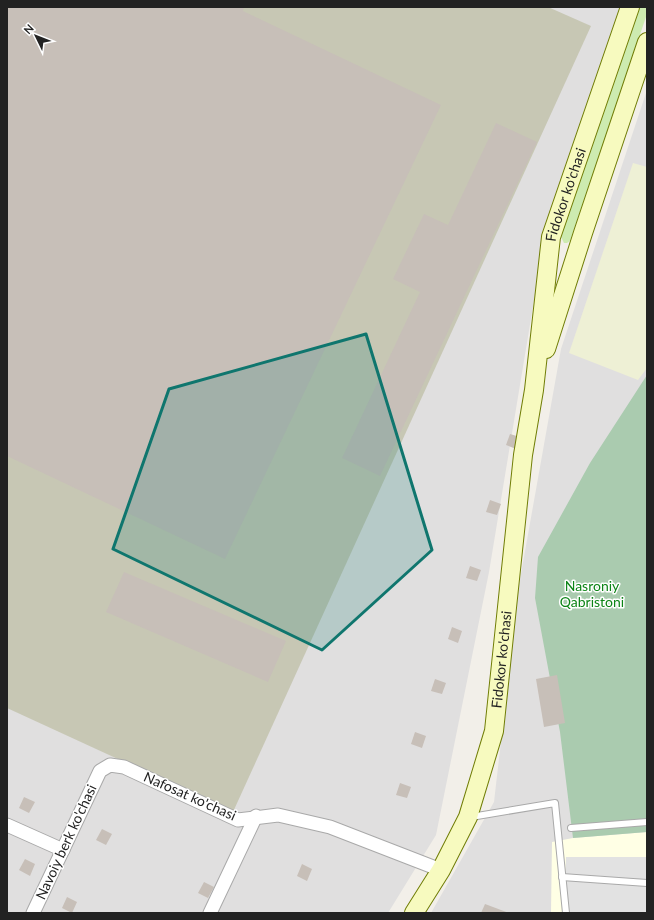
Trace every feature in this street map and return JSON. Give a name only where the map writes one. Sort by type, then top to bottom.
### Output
[{"type":"street","name":"Fidokor ko'chasi","points":[[414,913],[441,870],[468,817],[494,731],[523,455],[534,390],[551,237],[630,7]]},
{"type":"street","name":"Fidokor ko'chasi","points":[[534,390],[583,233],[647,42]]},
{"type":"street","name":"Nafosat ko'chasi","points":[[100,771],[110,765],[124,767],[238,820],[256,816],[278,815],[330,827],[441,870]]},
{"type":"street","name":"Navoiy berk ko'chasi","points":[[33,913],[100,771]]},
{"type":"street","points":[[210,913],[256,816]]},
{"type":"street","points":[[7,825],[63,850]]},
{"type":"lane","points":[[468,817],[555,803],[566,913]]},
{"type":"lane","points":[[571,828],[647,822]]},
{"type":"lane","points":[[562,876],[647,883]]},
{"type":"highlighted area","points":[[366,334],[432,550],[322,650],[113,549],[169,389]]},
{"type":"shaded area","points":[[7,7],[624,7],[547,222],[489,572],[436,835],[388,913],[7,913]]},
{"type":"shaded area","points":[[7,7],[548,7],[591,26],[233,812],[7,708]]},
{"type":"shaded area","points":[[647,90],[647,913],[431,913],[494,802],[519,585],[561,349]]},
{"type":"shaded area","points":[[633,163],[647,167],[647,368],[638,380],[569,353]]},
{"type":"shaded area","points":[[647,832],[647,913],[551,913],[552,842],[573,838]]},
{"type":"shaded area","points":[[566,857],[647,857],[647,913],[564,913]]},
{"type":"green space","points":[[640,7],[647,7],[647,14],[570,241],[564,243],[561,237]]},
{"type":"green space","name":"Nasroniy Qabristoni","points":[[647,375],[647,832],[573,838],[560,732],[535,598],[538,557],[590,463]]},
{"type":"building","points":[[7,7],[244,7],[243,11],[441,105],[225,559],[7,456]]},
{"type":"building","points":[[496,123],[537,142],[380,476],[342,458],[420,292],[393,279],[424,214],[448,225]]},
{"type":"building","points":[[510,434],[520,437],[516,449],[506,445]]},
{"type":"building","points":[[490,500],[501,504],[497,515],[486,512]]},
{"type":"building","points":[[470,566],[481,570],[477,581],[466,578]]},
{"type":"building","points":[[124,572],[286,641],[268,682],[106,612]]},
{"type":"building","points":[[452,627],[462,631],[458,643],[448,639]]},
{"type":"building","points":[[557,675],[565,723],[544,727],[536,679]]},
{"type":"building","points":[[435,679],[446,683],[442,694],[431,691]]},
{"type":"building","points":[[415,732],[426,736],[422,748],[411,744]]},
{"type":"building","points":[[400,783],[411,787],[407,798],[396,795]]},
{"type":"building","points":[[24,797],[35,802],[29,813],[19,808]]},
{"type":"building","points":[[102,829],[112,834],[106,845],[96,840]]},
{"type":"building","points":[[25,859],[35,864],[30,876],[19,870]]},
{"type":"building","points":[[302,864],[312,869],[307,881],[297,876]]},
{"type":"building","points":[[204,882],[214,887],[208,898],[198,893]]},
{"type":"building","points":[[67,897],[77,902],[72,913],[62,908]]},
{"type":"building","points":[[485,904],[509,913],[481,913]]}]
